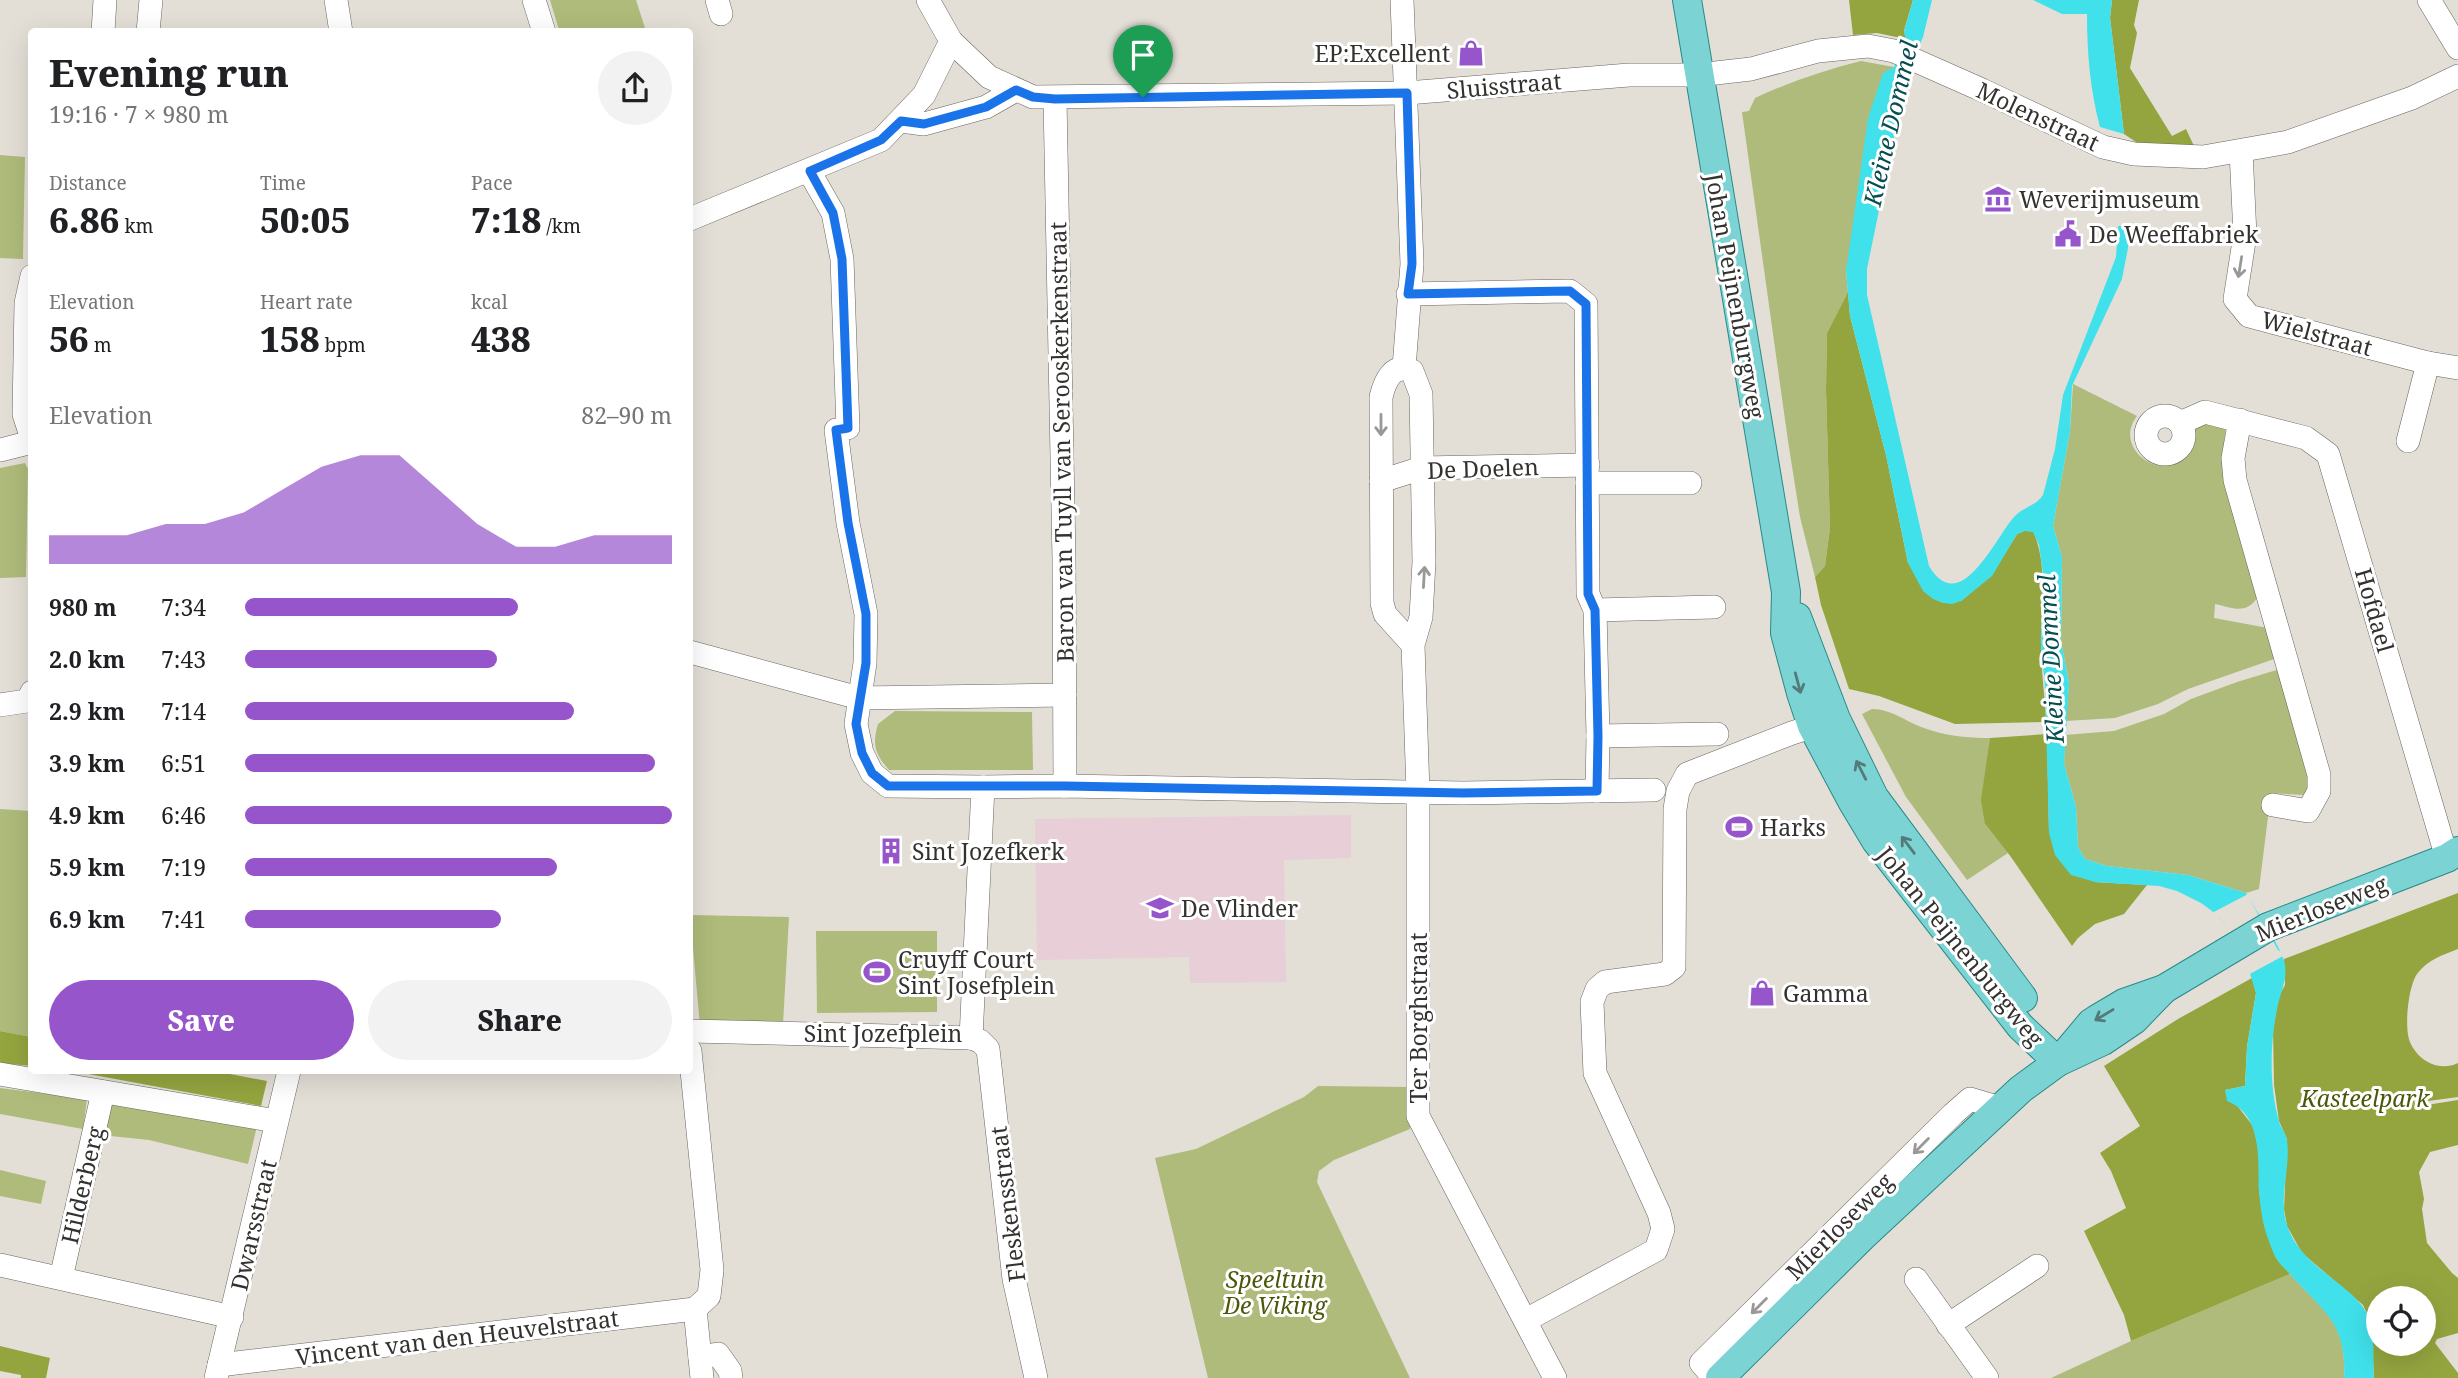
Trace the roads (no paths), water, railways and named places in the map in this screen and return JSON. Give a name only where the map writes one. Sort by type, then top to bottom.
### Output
[{"type":"main road","name":"Johan Peijnenburgweg","points":[[1687,0],[1786,592],[1785,633],[1801,693],[1824,723],[1875,841],[2020,1026],[2058,1062]]},
{"type":"main road","name":"Mierloseweg","points":[[1720,1378],[1862,1237],[2021,1089],[2058,1062],[2091,1023],[2124,1003],[2164,989],[2234,945],[2268,928],[2454,856]]},
{"type":"street","points":[[103,28],[104,0]]},
{"type":"street","points":[[148,28],[151,0]]},
{"type":"street","points":[[336,0],[340,28]]},
{"type":"street","points":[[534,0],[543,28]]},
{"type":"street","name":"Sluisstraat","points":[[928,0],[951,41],[989,77],[1033,97],[1055,99],[1407,93],[1629,75],[1698,75]]},
{"type":"street","points":[[1402,0],[1412,264],[1404,368],[1393,371],[1385,381],[1381,397],[1382,603],[1385,614],[1413,645]]},
{"type":"street","points":[[2429,0],[2458,48]]},
{"type":"street","points":[[693,218],[881,140],[924,96],[951,41]]},
{"type":"street","name":"Molenstraat","points":[[1698,75],[1751,69],[1818,51],[1868,46],[1894,51],[2103,147],[2156,156],[2203,157],[2288,142],[2412,97],[2458,76]]},
{"type":"street","points":[[901,121],[924,124],[986,107],[1016,90]]},
{"type":"street","name":"Baron van Tuyll van Serooskerkenstraat","points":[[1055,99],[1064,559],[1065,786]]},
{"type":"street","name":"Wielstraat","points":[[2241,151],[2245,235],[2235,299],[2249,316],[2428,363],[2458,368]]},
{"type":"street","points":[[810,171],[833,213],[842,259],[848,428],[836,430],[848,523],[866,614],[866,663],[856,724],[862,753],[872,773],[888,786],[1418,792],[1654,790]]},
{"type":"street","points":[[1408,294],[1570,291],[1586,304],[1588,594],[1595,610],[1597,791]]},
{"type":"street","points":[[28,294],[24,414],[28,428]]},
{"type":"street","points":[[2407,441],[2428,363]]},
{"type":"street","name":"Ter Borghstraat","points":[[1404,368],[1412,371],[1421,394],[1424,562],[1421,617],[1413,645],[1418,792],[1418,1116],[1555,1378]]},
{"type":"street","name":"Hofdael","points":[[2180,422],[2205,412],[2306,438],[2328,454],[2454,856]]},
{"type":"street","points":[[2240,420],[2233,458],[2235,480],[2319,775],[2319,791],[2308,811],[2273,804]]},
{"type":"street","points":[[0,450],[28,442]]},
{"type":"street","name":"De Doelen","points":[[1381,481],[1422,468],[1588,474],[1690,483]]},
{"type":"street","points":[[1595,610],[1714,607]]},
{"type":"street","points":[[693,653],[859,698],[1065,695]]},
{"type":"street","points":[[0,705],[28,699]]},
{"type":"street","points":[[1526,1320],[1656,1250],[1663,1229],[1659,1213],[1595,1073],[1592,1002],[1597,989],[1605,982],[1665,974],[1674,967],[1675,809],[1678,791],[1687,774],[1824,723]]},
{"type":"street","points":[[1598,736],[1717,734]]},
{"type":"street","name":"Sint Jozefplein","points":[[693,1031],[971,1038],[983,787]]},
{"type":"street","name":"Fleskensstraat","points":[[971,1038],[980,1041],[988,1049],[1014,1279],[1036,1378]]},
{"type":"street","points":[[0,1074],[276,1121]]},
{"type":"street","name":"Dwarsstraat","points":[[218,1371],[288,1074]]},
{"type":"street","points":[[692,1074],[712,1270],[709,1296],[695,1309],[701,1368]]},
{"type":"street","name":"Hilderberg","points":[[61,1278],[103,1092]]},
{"type":"street","name":"Mierloseweg","points":[[1714,1378],[1701,1363],[1953,1114],[1970,1099],[2000,1108]]},
{"type":"street","points":[[0,1265],[232,1317]]},
{"type":"street","points":[[1948,1325],[2037,1266]]},
{"type":"street","points":[[1916,1279],[1987,1378]]},
{"type":"street","name":"Vincent van den Heuvelstraat","points":[[218,1371],[695,1309]]},
{"type":"street","points":[[701,1368],[718,1354],[730,1371],[731,1378]]},
{"type":"water","name":"Kleine Dommel","points":[[1913,0],[1932,0],[1923,37],[1907,74],[1909,83],[1894,137],[1867,269],[1867,295],[1929,566],[1941,580],[1953,584],[1964,579],[1976,570],[2014,517],[2043,495],[2055,449],[2063,395],[2116,257],[2118,226],[2129,225],[2122,279],[2072,386],[2070,431],[2053,526],[2062,557],[2061,641],[2069,683],[2064,764],[2076,807],[2078,847],[2085,859],[2107,866],[2188,875],[2246,893],[2275,942],[2285,965],[2284,984],[2275,1022],[2272,1065],[2273,1094],[2287,1140],[2284,1204],[2287,1225],[2304,1254],[2364,1308],[2366,1356],[2374,1356],[2374,1378],[2344,1378],[2344,1359],[2337,1330],[2322,1309],[2277,1260],[2266,1233],[2259,1196],[2258,1153],[2253,1127],[2239,1108],[2227,1101],[2225,1090],[2245,1086],[2247,1047],[2256,993],[2248,967],[2220,917],[2201,903],[2177,891],[2159,886],[2095,882],[2071,875],[2055,855],[2049,833],[2045,686],[2041,646],[2043,574],[2039,545],[2033,532],[2024,531],[2017,534],[1992,576],[1961,601],[1952,604],[1933,599],[1923,591],[1908,563],[1886,455],[1850,316],[1846,271],[1868,118],[1883,73],[1894,67],[1906,40],[1904,32]]},
{"type":"water","points":[[2033,0],[2112,0],[2110,18],[2124,134],[2100,127],[2090,71],[2087,14],[2062,14]]},
{"type":"place","name":"EP:Excellent","points":[[1471,53]]},
{"type":"place","name":"Weverijmuseum","points":[[1998,199]]},
{"type":"place","name":"De Weeffabriek","points":[[2068,234]]},
{"type":"place","name":"Harks","points":[[1739,827]]},
{"type":"place","name":"Sint Jozefkerk","points":[[891,851]]},
{"type":"place","name":"De Vlinder","points":[[1160,908]]},
{"type":"place","name":"Cruyff Court Sint Josefplein","points":[[877,972]]},
{"type":"place","name":"Gamma","points":[[1762,993]]},
{"type":"park label","name":"Kasteelpark","points":[[2365,1098]]},
{"type":"park label","name":"Speeltuin De Viking","points":[[1275,1292]]}]
